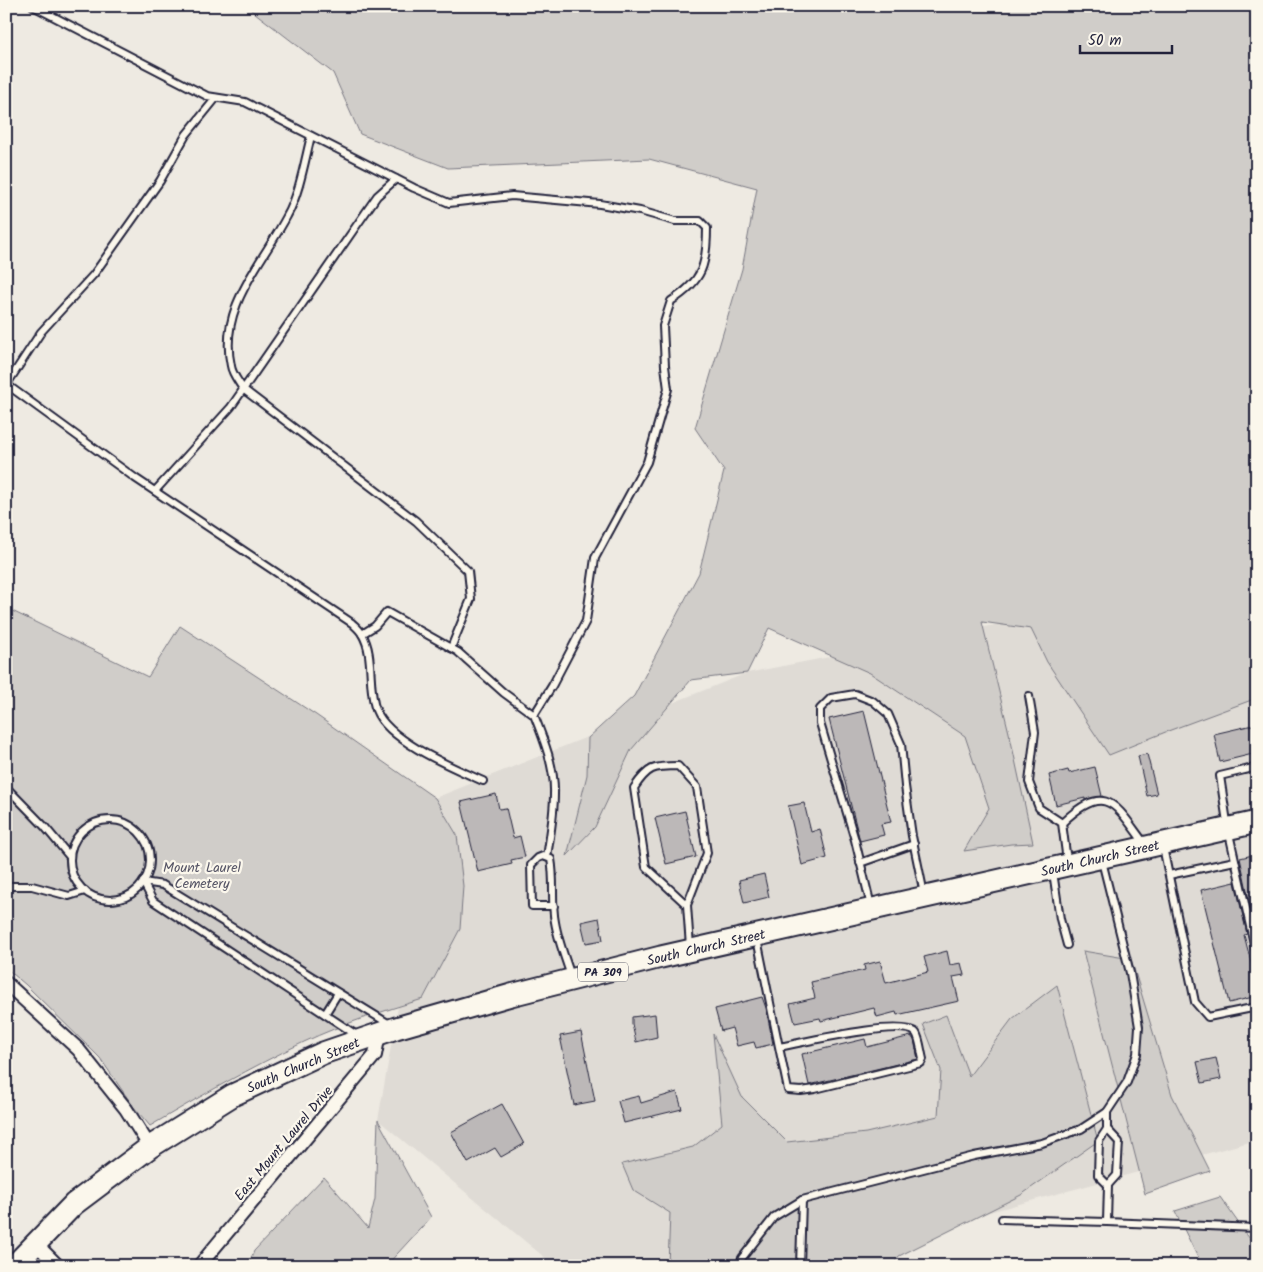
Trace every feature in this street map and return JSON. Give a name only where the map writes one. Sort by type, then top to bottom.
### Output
[{"type":"highway","name":"South Church Street","points":[[14,1266],[74,1204],[150,1147],[234,1095],[323,1053],[511,995],[690,951],[1257,822]]},
{"type":"street","points":[[6,983],[78,1049],[126,1109],[150,1147]]},
{"type":"street","name":"East Mount Laurel Drive","points":[[199,1266],[375,1055],[380,1034]]},
{"type":"street","points":[[36,1244],[58,1266]]},
{"type":"lane","points":[[33,6],[207,96],[245,102],[396,179],[449,203],[512,196],[600,204],[640,211],[675,221],[700,221],[707,228],[705,261],[694,284],[671,301],[663,326],[664,366],[668,389],[647,462],[595,558],[586,622],[552,686],[534,715]]},
{"type":"lane","points":[[216,98],[186,135],[160,181],[94,274],[41,332],[7,384],[155,491],[352,623],[362,634],[367,648],[376,710],[383,722],[392,732],[414,747],[483,782]]},
{"type":"lane","points":[[311,136],[288,215],[243,289],[230,320],[231,367],[243,389],[416,521],[468,571],[471,599],[451,648]]},
{"type":"lane","points":[[155,491],[231,407],[377,196],[396,179]]},
{"type":"lane","points":[[362,634],[375,626],[387,612],[451,648],[504,693],[534,715],[542,734],[552,772],[554,794],[548,856],[551,859],[553,870],[554,921],[572,980]]},
{"type":"lane","points":[[872,909],[820,723],[820,709],[830,698],[855,694],[873,701],[888,714],[901,744],[914,844],[925,897]]},
{"type":"lane","points":[[1029,696],[1035,732],[1029,782],[1039,808],[1062,823]]},
{"type":"lane","points":[[687,904],[646,867],[634,788],[643,774],[659,766],[678,766],[697,787],[707,854],[687,904],[690,951]]},
{"type":"lane","points":[[1257,767],[1220,776],[1228,829],[1257,955]]},
{"type":"lane","points":[[6,787],[46,827],[70,857]]},
{"type":"lane","points":[[1067,945],[1060,920],[1062,823],[1078,808],[1092,802],[1108,801],[1116,805],[1155,845],[1169,875],[1195,1002],[1208,1017],[1257,1007]]},
{"type":"lane","points":[[103,820],[116,820],[129,825],[139,833],[146,844],[150,857],[148,870],[143,882],[134,891],[116,899],[97,898],[85,892],[76,882],[71,870],[72,844],[90,824],[103,820]]},
{"type":"lane","points":[[860,863],[914,844]]},
{"type":"lane","points":[[548,856],[538,858],[531,865],[532,906],[554,906]]},
{"type":"lane","points":[[739,1266],[742,1258],[774,1216],[802,1200],[974,1156],[1042,1143],[1081,1129],[1107,1112],[1127,1082],[1137,1054],[1140,1027],[1130,973],[1102,857]]},
{"type":"lane","points":[[1169,875],[1235,861]]},
{"type":"lane","points":[[143,882],[163,885],[338,992],[380,1034]]},
{"type":"lane","points":[[143,882],[153,901],[325,1014],[380,1034]]},
{"type":"lane","points":[[6,886],[32,886],[69,896],[85,892]]},
{"type":"lane","points":[[756,936],[788,1090],[815,1089],[921,1063],[923,1059],[917,1034],[903,1028],[870,1029],[780,1047]]},
{"type":"lane","points":[[325,1014],[338,992]]},
{"type":"lane","points":[[1107,1112],[1106,1129],[1099,1141],[1098,1175],[1108,1185]]},
{"type":"lane","points":[[1106,1129],[1119,1142],[1117,1175],[1108,1185],[1107,1222]]},
{"type":"lane","points":[[800,1266],[802,1200]]},
{"type":"lane","points":[[1002,1219],[1257,1228]]},
{"type":"shaded area","points":[[1257,574],[1257,1140],[789,1266],[555,1266],[378,1120],[435,798],[747,673]]},
{"type":"green space","points":[[246,6],[1257,6],[1257,698],[1109,755],[1047,662],[1031,629],[982,622],[1033,843],[1011,844],[964,851],[989,808],[965,736],[870,673],[769,628],[747,673],[691,680],[631,750],[595,827],[567,856],[587,775],[588,738],[634,696],[699,573],[724,471],[695,428],[742,269],[757,188],[649,159],[448,168],[360,134],[333,73]]},
{"type":"green space","name":"Mount Laurel Cemetery","points":[[6,608],[148,677],[180,626],[316,715],[435,798],[457,835],[463,886],[460,929],[423,999],[318,1035],[245,1072],[150,1126],[133,1106],[100,1058],[26,985],[6,968]]},
{"type":"green space","points":[[1083,951],[1131,959],[1172,1095],[1210,1171],[1145,1194]]},
{"type":"green space","points":[[1057,985],[1098,1141],[1021,1195],[899,1256],[892,1266],[668,1266],[670,1213],[633,1190],[622,1164],[693,1147],[722,1124],[713,1034],[742,1097],[787,1142],[866,1133],[938,1116],[941,1070],[923,1024],[946,1015],[969,1076],[1012,1019]]},
{"type":"green space","points":[[378,1120],[431,1217],[386,1266],[317,1266],[314,1263],[311,1266],[248,1266],[254,1251],[324,1177],[368,1228],[375,1199]]},
{"type":"green space","points":[[1220,1197],[1257,1249],[1257,1266],[1202,1266],[1175,1211]]},
{"type":"building","points":[[864,711],[891,822],[881,824],[884,835],[860,841],[829,719]]},
{"type":"building","points":[[1257,724],[1257,753],[1220,762],[1214,734]]},
{"type":"building","points":[[1147,754],[1157,794],[1147,796],[1138,756]]},
{"type":"building","points":[[1095,767],[1102,796],[1056,805],[1049,775],[1068,770],[1069,773]]},
{"type":"building","points":[[496,794],[499,809],[506,808],[513,838],[520,836],[525,857],[511,860],[512,864],[478,872],[461,802]]},
{"type":"building","points":[[804,803],[811,832],[820,829],[827,858],[802,865],[788,806]]},
{"type":"building","points":[[685,811],[696,857],[666,864],[655,818]]},
{"type":"building","points":[[1257,854],[1257,932],[1256,932],[1240,858]]},
{"type":"building","points":[[764,874],[769,897],[744,903],[739,880]]},
{"type":"building","points":[[1235,882],[1247,934],[1244,935],[1257,985],[1257,996],[1229,1003],[1201,890]]},
{"type":"building","points":[[599,918],[603,940],[586,943],[581,922]]},
{"type":"building","points":[[947,951],[950,965],[961,963],[964,975],[953,977],[959,1001],[897,1015],[896,1012],[877,1017],[874,1008],[821,1021],[820,1018],[795,1023],[790,1004],[815,998],[811,982],[865,970],[864,965],[880,961],[886,983],[928,972],[924,957]]},
{"type":"building","points":[[762,997],[773,1044],[756,1048],[754,1042],[737,1046],[732,1028],[721,1031],[715,1009]]},
{"type":"building","points":[[655,1014],[657,1037],[636,1042],[632,1017]]},
{"type":"building","points":[[581,1032],[595,1101],[574,1105],[560,1036]]},
{"type":"building","points":[[911,1036],[914,1040],[918,1059],[809,1085],[802,1054],[865,1039],[867,1047]]},
{"type":"building","points":[[1216,1058],[1221,1079],[1202,1083],[1197,1062]]},
{"type":"building","points":[[677,1092],[682,1109],[624,1123],[618,1101],[639,1096],[641,1103]]},
{"type":"building","points":[[502,1104],[524,1144],[501,1157],[495,1148],[468,1163],[451,1132]]}]
